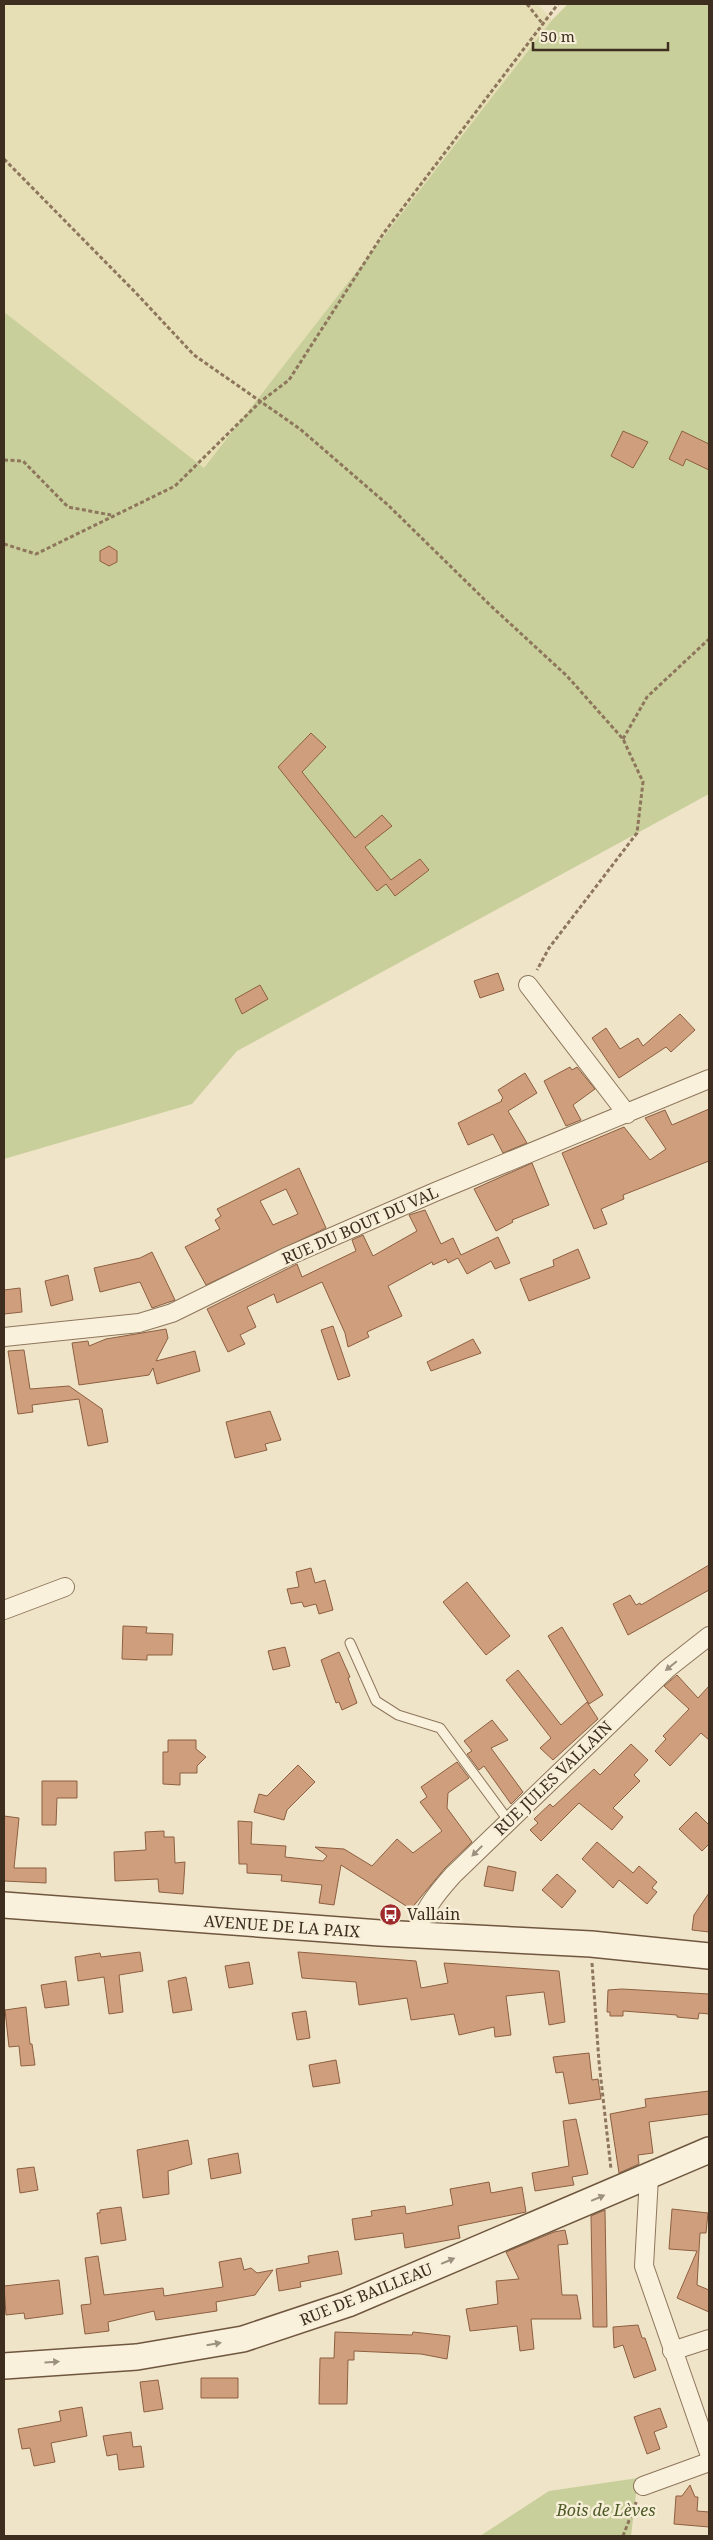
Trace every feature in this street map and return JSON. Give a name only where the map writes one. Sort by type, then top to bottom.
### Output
[{"type":"street","points":[[528,985],[627,1114]]},
{"type":"street","name":"RUE DU BOUT DU VAL","points":[[4,1337],[139,1322],[172,1313],[286,1257],[426,1196],[709,1079]]},
{"type":"street","points":[[4,1610],[65,1587]]},
{"type":"street","name":"RUE JULES VALLAIN","points":[[416,1935],[420,1919],[429,1903],[508,1820],[667,1668],[709,1636]]},
{"type":"street","name":"AVENUE DE LA PAIX","points":[[4,1905],[416,1935],[591,1944],[709,1956]]},
{"type":"street","name":"RUE DE BAILLEAU","points":[[4,2366],[137,2357],[243,2339],[348,2304],[709,2150]]},
{"type":"street","points":[[649,2177],[644,2266],[709,2453]]},
{"type":"street","points":[[672,2351],[709,2339]]},
{"type":"street","points":[[643,2486],[709,2462]]},
{"type":"lane","points":[[350,1642],[376,1701],[398,1716],[440,1728],[508,1820]]},
{"type":"path","points":[[527,4],[542,23]]},
{"type":"path","points":[[4,544],[36,554],[111,515],[174,486],[260,402],[289,380],[383,234],[558,4]]},
{"type":"path","points":[[4,159],[135,292],[194,356],[300,429],[388,505],[491,606],[567,676],[624,740],[643,782],[638,833],[549,948],[528,985]]},
{"type":"path","points":[[4,460],[23,461],[68,506],[111,515]]},
{"type":"path","points":[[624,740],[648,697],[709,639]]},
{"type":"path","points":[[591,1944],[599,2062],[614,2192]]},
{"type":"path","points":[[623,2536],[643,2486]]},
{"type":"shaded area","points":[[4,4],[538,4],[552,20],[204,469],[4,312]]},
{"type":"green space","points":[[568,4],[709,4],[709,794],[237,1051],[192,1104],[4,1159],[4,312],[204,468],[552,20]]},
{"type":"green space","name":"Bois de Lèves","points":[[638,2478],[631,2536],[480,2536],[549,2491]]},
{"type":"building","points":[[623,431],[648,442],[633,468],[611,456]]},
{"type":"building","points":[[682,431],[709,444],[709,470],[686,459],[683,466],[669,459]]},
{"type":"building","points":[[109,546],[117,551],[117,562],[109,566],[100,561],[100,551]]},
{"type":"building","points":[[311,733],[326,747],[302,772],[355,838],[382,815],[392,826],[365,847],[391,880],[420,859],[429,870],[395,896],[386,884],[377,891],[278,767]]},
{"type":"building","points":[[498,973],[504,990],[480,998],[474,981]]},
{"type":"building","points":[[260,985],[268,999],[242,1014],[235,999]]},
{"type":"building","points":[[680,1014],[695,1030],[671,1052],[666,1047],[619,1078],[592,1038],[606,1028],[620,1049],[638,1038],[643,1046]]},
{"type":"building","points":[[570,1067],[572,1070],[577,1067],[595,1089],[573,1105],[581,1120],[566,1126],[544,1081]]},
{"type":"building","points":[[525,1073],[537,1093],[508,1111],[527,1143],[503,1153],[493,1134],[468,1145],[458,1123],[502,1101],[503,1098],[498,1090]]},
{"type":"building","points":[[709,1109],[709,1161],[623,1195],[624,1199],[601,1209],[607,1224],[594,1229],[562,1153],[624,1127],[650,1160],[666,1149],[645,1118],[665,1110],[672,1125]]},
{"type":"building","points":[[532,1163],[549,1205],[512,1220],[513,1222],[496,1231],[474,1189]]},
{"type":"building","points":[[299,1168],[326,1228],[206,1285],[185,1247],[220,1229],[215,1220],[221,1216],[217,1209]],"holes":[[[286,1189],[298,1214],[273,1225],[260,1201]]]},
{"type":"building","points":[[425,1210],[441,1244],[453,1238],[461,1255],[498,1237],[510,1263],[495,1269],[491,1261],[467,1274],[458,1258],[448,1263],[446,1259],[433,1265],[432,1262],[388,1286],[402,1316],[367,1332],[369,1337],[348,1347],[345,1333],[322,1282],[277,1303],[274,1294],[247,1307],[256,1327],[240,1335],[245,1344],[228,1352],[207,1309],[297,1264],[302,1277],[356,1251],[352,1240],[363,1235],[373,1256],[417,1231],[409,1215]]},
{"type":"building","points":[[578,1249],[590,1278],[529,1301],[520,1279],[554,1266],[553,1260]]},
{"type":"building","points":[[152,1252],[175,1300],[152,1308],[140,1282],[100,1292],[94,1268],[140,1258]]},
{"type":"building","points":[[68,1275],[73,1300],[51,1306],[45,1281]]},
{"type":"building","points":[[20,1288],[22,1312],[4,1314],[4,1290]]},
{"type":"building","points":[[333,1326],[350,1376],[338,1380],[321,1330]]},
{"type":"building","points":[[166,1329],[168,1338],[156,1361],[195,1351],[200,1371],[157,1384],[153,1368],[149,1375],[79,1385],[72,1343],[88,1341],[89,1346],[106,1339]]},
{"type":"building","points":[[473,1339],[481,1353],[431,1371],[427,1362]]},
{"type":"building","points":[[24,1350],[30,1389],[69,1386],[102,1409],[108,1442],[88,1446],[79,1399],[32,1405],[33,1412],[18,1414],[8,1351]]},
{"type":"building","points":[[270,1411],[281,1440],[265,1444],[267,1450],[235,1458],[226,1422]]},
{"type":"building","points":[[709,1565],[709,1590],[628,1635],[613,1604],[630,1595],[636,1605],[640,1603],[641,1605]]},
{"type":"building","points":[[311,1568],[315,1583],[325,1580],[333,1610],[319,1614],[316,1604],[304,1607],[302,1602],[291,1604],[287,1589],[299,1587],[296,1572]]},
{"type":"building","points":[[467,1582],[510,1636],[486,1655],[443,1602]]},
{"type":"building","points":[[123,1626],[147,1627],[146,1633],[173,1634],[172,1655],[147,1655],[147,1660],[122,1659]]},
{"type":"building","points":[[562,1627],[603,1695],[589,1704],[548,1636]]},
{"type":"building","points":[[285,1647],[290,1666],[273,1670],[268,1651]]},
{"type":"building","points":[[339,1652],[350,1677],[348,1678],[357,1703],[342,1710],[339,1702],[336,1703],[321,1660]]},
{"type":"building","points":[[518,1670],[561,1725],[587,1702],[598,1719],[553,1760],[540,1748],[551,1738],[506,1680]]},
{"type":"building","points":[[677,1675],[698,1698],[709,1686],[709,1740],[701,1733],[670,1766],[655,1751],[666,1739],[663,1736],[689,1709],[664,1686]]},
{"type":"building","points":[[492,1720],[508,1740],[491,1748],[523,1792],[511,1804],[484,1766],[479,1770],[467,1754],[472,1751],[464,1741]]},
{"type":"building","points":[[168,1740],[196,1740],[196,1749],[206,1757],[197,1766],[197,1773],[180,1773],[180,1785],[163,1784],[163,1752],[168,1752]]},
{"type":"building","points":[[631,1744],[648,1760],[634,1775],[640,1781],[613,1808],[623,1817],[612,1830],[579,1803],[541,1841],[530,1830],[538,1823],[534,1819],[550,1804],[553,1807],[594,1769],[600,1775]]},
{"type":"building","points":[[457,1762],[469,1778],[448,1793],[447,1808],[472,1842],[445,1868],[411,1909],[341,1865],[334,1905],[319,1903],[322,1885],[281,1881],[282,1875],[247,1873],[247,1864],[239,1864],[238,1821],[252,1822],[251,1844],[286,1846],[285,1857],[323,1861],[327,1856],[315,1847],[344,1849],[372,1866],[397,1839],[413,1853],[442,1831],[420,1802],[427,1797],[421,1787]]},
{"type":"building","points":[[298,1765],[315,1782],[287,1810],[284,1820],[254,1812],[259,1794],[267,1796]]},
{"type":"building","points":[[42,1781],[77,1781],[77,1798],[57,1798],[56,1825],[42,1825]]},
{"type":"building","points":[[696,1812],[709,1825],[709,1844],[702,1851],[679,1829]]},
{"type":"building","points":[[4,1816],[19,1818],[14,1868],[46,1868],[46,1883],[4,1881]]},
{"type":"building","points":[[164,1831],[164,1837],[174,1837],[175,1863],[185,1862],[183,1894],[159,1892],[158,1879],[115,1881],[114,1852],[146,1850],[145,1832]]},
{"type":"building","points":[[597,1842],[633,1873],[639,1866],[657,1882],[652,1888],[657,1892],[647,1904],[619,1880],[613,1888],[582,1859]]},
{"type":"building","points":[[488,1866],[516,1872],[513,1891],[484,1886]]},
{"type":"building","points":[[557,1874],[576,1891],[562,1908],[542,1890]]},
{"type":"building","points":[[709,1893],[709,1932],[692,1930],[694,1915]]},
{"type":"building","points":[[140,1952],[143,1971],[119,1975],[123,2012],[109,2014],[104,1977],[78,1981],[75,1957],[100,1953],[101,1957]]},
{"type":"building","points":[[298,1952],[416,1961],[421,1988],[448,1983],[444,1963],[559,1971],[565,2022],[549,2025],[544,1992],[506,1996],[511,2035],[495,2037],[494,2027],[459,2035],[454,2014],[411,2020],[407,1998],[359,2005],[356,1982],[302,1978]]},
{"type":"building","points":[[249,1962],[253,1984],[229,1988],[225,1966]]},
{"type":"building","points":[[186,1977],[192,2010],[173,2013],[168,1981]]},
{"type":"building","points":[[66,1981],[69,2005],[45,2008],[41,1985]]},
{"type":"building","points":[[622,1989],[709,1994],[709,2014],[699,2013],[698,2019],[677,2017],[677,2015],[623,2011],[623,2016],[610,2016],[610,2012],[607,2012],[608,1990]]},
{"type":"building","points":[[26,2007],[30,2044],[32,2044],[35,2065],[21,2066],[19,2046],[9,2047],[5,2010]]},
{"type":"building","points":[[306,2011],[310,2038],[297,2040],[292,2013]]},
{"type":"building","points":[[589,2053],[592,2080],[598,2079],[601,2099],[569,2104],[563,2072],[556,2073],[553,2057]]},
{"type":"building","points":[[336,2060],[340,2083],[313,2087],[309,2065]]},
{"type":"building","points":[[709,2091],[709,2114],[649,2122],[653,2153],[638,2155],[639,2164],[619,2173],[610,2114],[646,2107],[645,2099]]},
{"type":"building","points":[[576,2119],[588,2174],[572,2177],[574,2185],[535,2191],[532,2173],[569,2166],[563,2121]]},
{"type":"building","points":[[188,2140],[192,2164],[168,2171],[169,2194],[143,2198],[137,2150]]},
{"type":"building","points":[[238,2153],[241,2173],[211,2179],[208,2159]]},
{"type":"building","points":[[34,2167],[38,2190],[20,2193],[17,2169]]},
{"type":"building","points":[[489,2182],[491,2193],[522,2187],[526,2212],[458,2226],[460,2238],[405,2248],[403,2233],[355,2240],[352,2219],[372,2216],[371,2211],[405,2206],[406,2214],[453,2205],[450,2189]]},
{"type":"building","points":[[121,2207],[126,2240],[101,2244],[97,2213],[100,2213],[100,2210]]},
{"type":"building","points":[[672,2209],[708,2213],[706,2233],[700,2233],[697,2285],[709,2290],[709,2312],[677,2298],[697,2251],[669,2249]]},
{"type":"building","points":[[605,2210],[607,2327],[593,2327],[591,2216]]},
{"type":"building","points":[[565,2230],[568,2244],[558,2245],[562,2295],[577,2295],[581,2319],[531,2319],[534,2349],[520,2351],[517,2326],[470,2331],[466,2309],[498,2304],[496,2281],[519,2279],[506,2252],[554,2232]]},
{"type":"building","points":[[338,2251],[342,2274],[300,2282],[301,2287],[279,2291],[276,2269],[309,2263],[308,2256]]},
{"type":"building","points":[[98,2256],[104,2295],[163,2288],[164,2296],[223,2287],[219,2262],[241,2258],[244,2270],[251,2268],[257,2273],[273,2270],[255,2295],[216,2302],[217,2311],[156,2320],[154,2311],[108,2322],[109,2331],[85,2334],[81,2305],[91,2304],[85,2258]]},
{"type":"building","points":[[59,2280],[63,2314],[25,2319],[24,2313],[6,2315],[4,2286]]},
{"type":"building","points":[[638,2325],[642,2338],[645,2338],[656,2370],[634,2378],[623,2345],[614,2348],[613,2327]]},
{"type":"building","points":[[335,2332],[412,2335],[413,2332],[450,2336],[447,2359],[421,2354],[354,2351],[354,2360],[348,2360],[347,2404],[319,2404],[320,2358],[334,2358]]},
{"type":"building","points":[[201,2378],[238,2378],[238,2398],[201,2398]]},
{"type":"building","points":[[158,2380],[163,2409],[144,2412],[140,2382]]},
{"type":"building","points":[[82,2407],[87,2436],[51,2443],[55,2462],[34,2466],[30,2448],[22,2449],[18,2429],[61,2421],[59,2411]]},
{"type":"building","points":[[660,2408],[667,2427],[654,2432],[660,2449],[647,2454],[634,2417]]},
{"type":"building","points":[[131,2432],[133,2447],[141,2446],[144,2467],[119,2470],[117,2454],[107,2456],[103,2436]]},
{"type":"building","points":[[690,2485],[695,2497],[698,2497],[697,2511],[709,2512],[709,2527],[674,2524],[676,2496],[682,2496]]},
{"type":"place","name":"Vallain","points":[[391,1914]]}]
